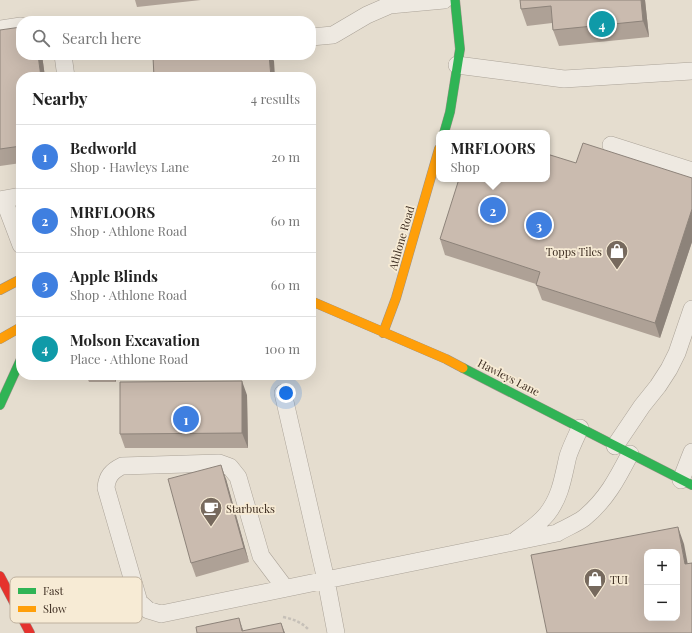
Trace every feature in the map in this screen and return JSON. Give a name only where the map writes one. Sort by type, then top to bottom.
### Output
[{"type":"main road","points":[[445,130],[450,112],[460,49],[455,0]]},
{"type":"main road","name":"Athlone Road","points":[[383,333],[396,298],[436,159]]},
{"type":"main road","points":[[2,288],[16,281]]},
{"type":"main road","name":"Hawleys Lane","points":[[316,303],[446,359],[686,483]]},
{"type":"main road","points":[[0,339],[16,330]]},
{"type":"main road","points":[[0,405],[16,370]]},
{"type":"main road","points":[[0,576],[10,595]]},
{"type":"main road","points":[[25,623],[30,633]]},
{"type":"lane","points":[[316,37],[333,35],[367,15],[390,5],[444,0]]},
{"type":"lane","points":[[0,29],[16,27]]},
{"type":"lane","points":[[64,60],[65,72]]},
{"type":"lane","points":[[457,65],[564,79],[692,71]]},
{"type":"lane","points":[[611,145],[692,171]]},
{"type":"lane","points":[[16,197],[2,200],[16,233]]},
{"type":"lane","points":[[142,605],[148,610],[161,614],[556,533],[583,518],[604,500],[617,480],[622,450],[642,406],[658,386],[678,352],[692,309]]},
{"type":"lane","points":[[283,393],[326,580],[336,633]]},
{"type":"lane","points":[[511,543],[532,528],[547,514],[558,496],[569,455],[580,428]]},
{"type":"lane","points":[[686,483],[692,452]]},
{"type":"lane","points":[[132,577],[106,488],[106,479],[113,470],[122,466],[219,463],[230,467],[238,477],[261,556],[285,588]]},
{"type":"building","points":[[520,0],[641,0],[643,21],[553,30],[551,6],[521,9]]},
{"type":"building","points":[[16,28],[16,60],[39,60],[40,72],[16,72],[16,147],[0,149],[0,30]]},
{"type":"building","points":[[153,60],[269,60],[271,72],[154,72]]},
{"type":"building","points":[[583,143],[692,178],[692,209],[655,323],[536,285],[540,272],[440,239],[458,182],[550,182],[550,155],[576,163]]},
{"type":"building","points":[[242,381],[242,433],[120,434],[120,382]]},
{"type":"building","name":"Starbucks","points":[[221,465],[244,548],[191,563],[168,479]]},
{"type":"building","name":"TUI","points":[[678,527],[685,564],[692,563],[692,633],[547,633],[531,555]]},
{"type":"building","points":[[239,618],[242,631],[281,623],[284,633],[197,633],[196,627]]},
{"type":"traffic: fast","points":[[445,130],[450,112],[460,49],[455,0]]},
{"type":"traffic: fast","points":[[463,368],[692,485]]},
{"type":"traffic: fast","points":[[0,405],[16,370]]},
{"type":"traffic: slow","points":[[383,333],[396,298],[436,159]]},
{"type":"traffic: slow","points":[[0,290],[16,282]]},
{"type":"traffic: slow","points":[[316,303],[446,359],[463,368]]},
{"type":"traffic: slow","points":[[0,339],[16,330]]},
{"type":"traffic: jam","points":[[0,576],[10,595]]},
{"type":"traffic: jam","points":[[25,623],[30,633]]},
{"type":"place","name":"Molson Excavation","points":[[602,24]]},
{"type":"place","name":"MRFLOORS","points":[[493,210]]},
{"type":"place","name":"Apple Blinds","points":[[539,225]]},
{"type":"place","name":"Topps Tiles","points":[[617,270]]},
{"type":"place","name":"Bedworld","points":[[186,419]]},
{"type":"place","name":"Starbucks","points":[[211,528]]},
{"type":"place","name":"TUI","points":[[595,598]]}]
